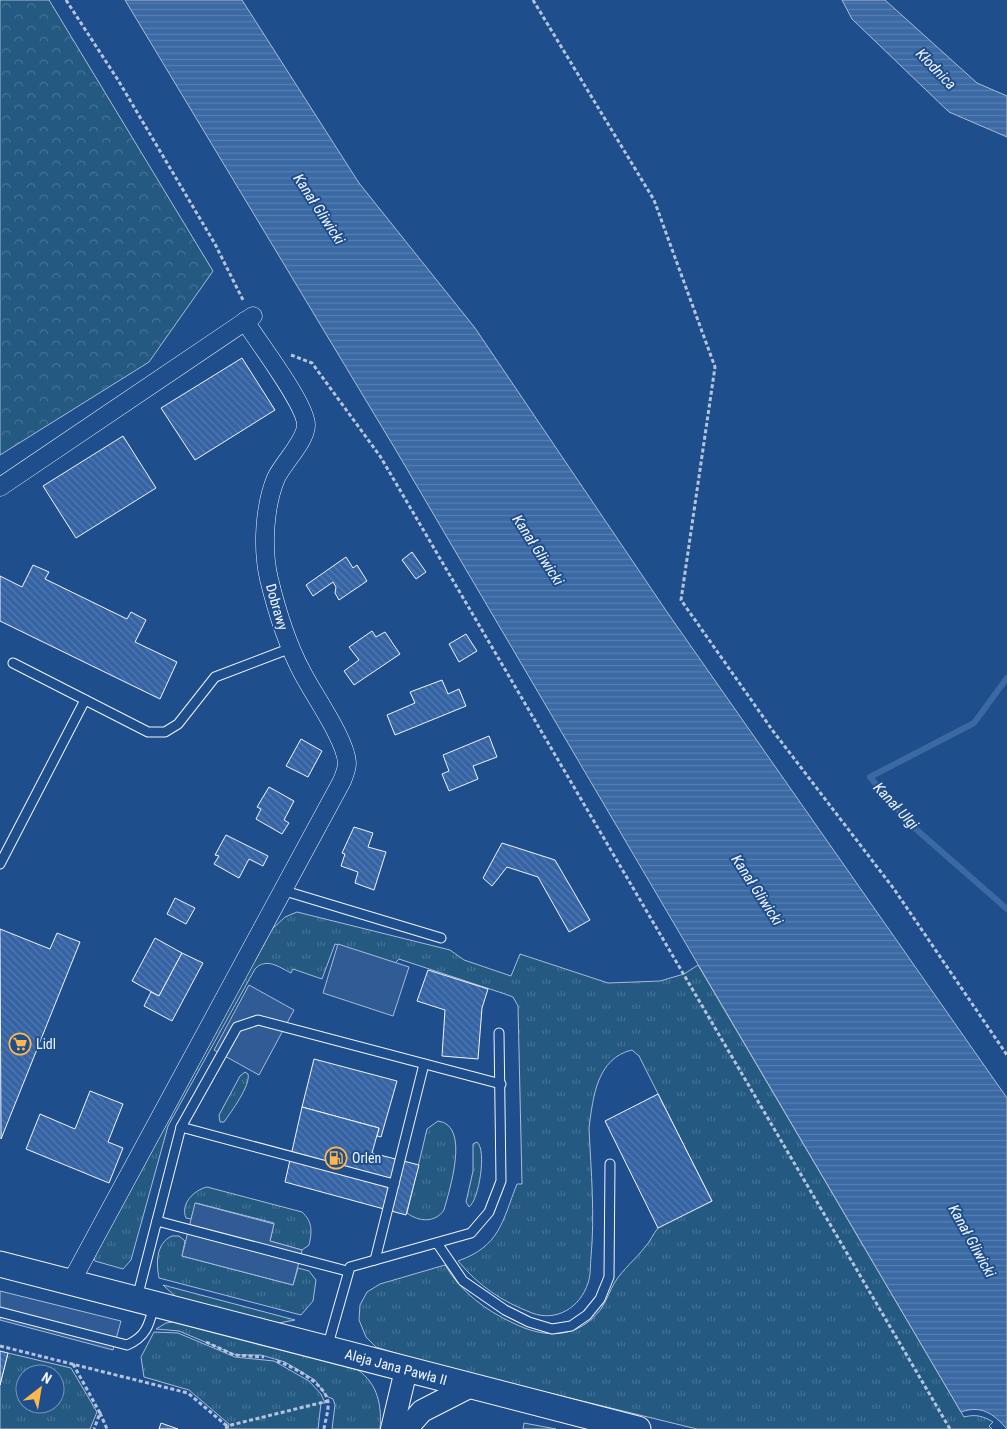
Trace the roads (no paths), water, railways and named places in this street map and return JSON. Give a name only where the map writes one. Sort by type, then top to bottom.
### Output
[{"type":"main road","name":"Aleja Jana Pawła II","points":[[0,1264],[638,1429]]},
{"type":"street","name":"Dobrawy","points":[[0,487],[249,319],[301,408],[306,426],[301,439],[276,477],[269,501],[266,532],[267,571],[279,621],[291,648],[342,744],[347,763],[342,781],[285,891],[71,1282]]},
{"type":"street","points":[[392,1429],[406,1370]]},
{"type":"street","points":[[406,1429],[422,1411],[471,1386]]},
{"type":"lane","points":[[13,663],[148,732],[165,732],[178,724],[215,677],[291,648]]},
{"type":"lane","points":[[0,864],[85,700]]},
{"type":"lane","points":[[285,891],[441,938]]},
{"type":"lane","points":[[0,1312],[127,1345],[139,1340],[148,1328],[146,1301],[157,1221],[181,1128],[237,1027],[258,1020],[501,1084]]},
{"type":"lane","points":[[327,1348],[347,1271],[350,1267],[471,1233],[489,1212],[501,1181],[499,1033]]},
{"type":"lane","points":[[375,1260],[424,1064]]},
{"type":"lane","points":[[181,1128],[394,1184]]},
{"type":"lane","points":[[437,1243],[463,1281],[505,1310],[529,1322],[552,1329],[571,1326],[587,1315],[596,1304],[609,1277],[610,1164]]},
{"type":"lane","points":[[157,1221],[347,1271]]},
{"type":"water","name":"Kanał Gliwicki","points":[[125,0],[242,0],[359,183],[475,328],[667,612],[1007,1098],[1007,1429],[992,1415],[981,1410],[975,1409],[961,1412],[394,447]]},
{"type":"water","name":"Kłodnica","points":[[842,0],[885,0],[977,83],[1007,96],[1007,137],[949,112],[852,19]]},
{"type":"waterway","name":"Kanał Ulgi","points":[[1007,678],[974,723],[870,777],[909,823],[1007,909]]},
{"type":"place","name":"Lidl","points":[[20,1044]]},
{"type":"place","name":"Orlen","points":[[336,1158]]}]
